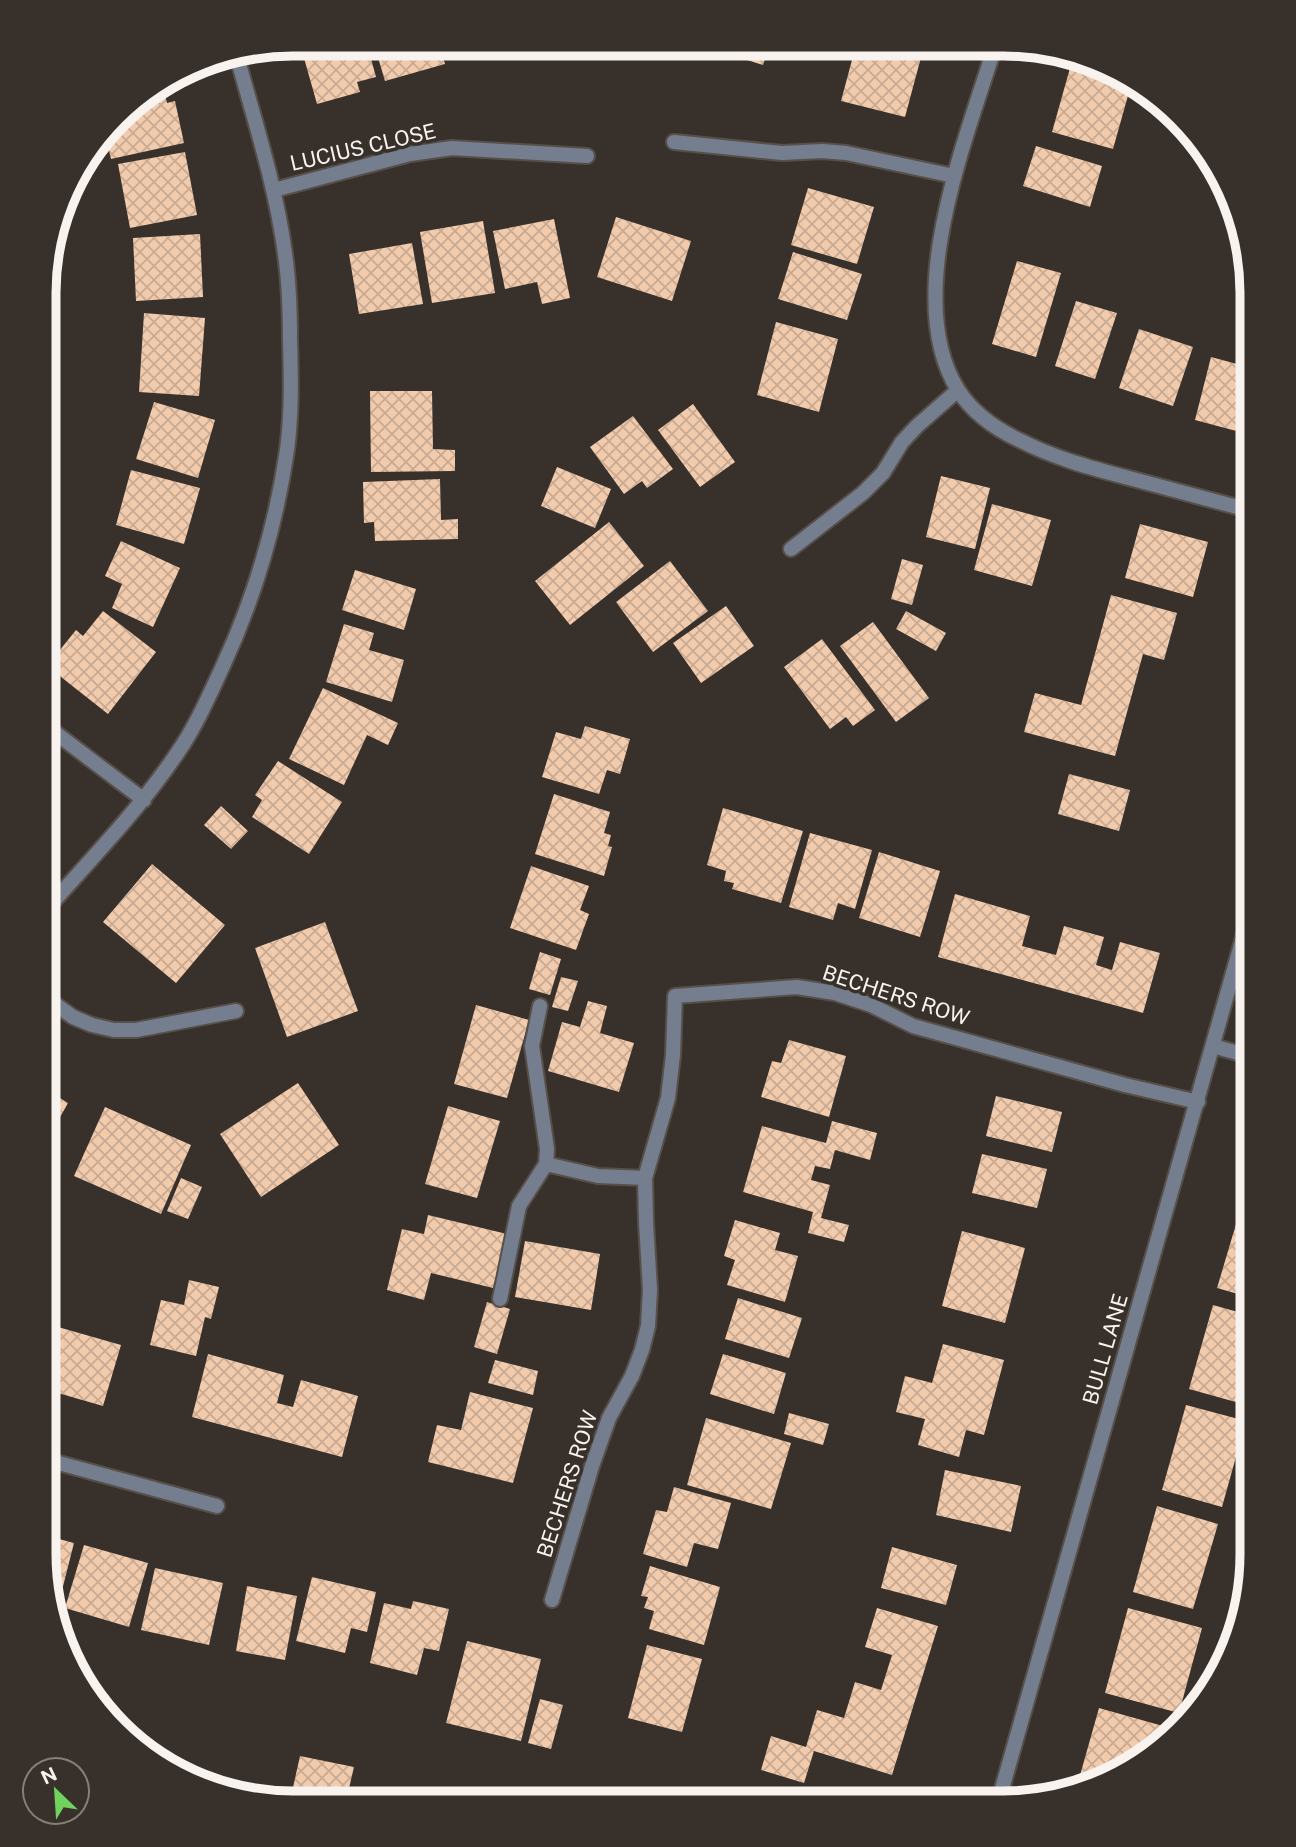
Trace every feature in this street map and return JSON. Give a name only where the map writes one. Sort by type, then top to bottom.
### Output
[{"type":"street","points":[[992,56],[954,176],[942,224],[935,291],[935,317],[942,353],[958,390],[976,411],[1018,440],[1068,461],[1240,509]]},
{"type":"street","points":[[56,899],[144,800],[179,751],[235,639],[257,579],[275,515],[287,449],[291,390],[287,268],[274,190],[239,63]]},
{"type":"street","points":[[674,142],[782,153],[846,153],[954,176]]},
{"type":"street","name":"LUCIUS CLOSE","points":[[274,190],[411,154],[452,148],[587,156]]},
{"type":"street","points":[[791,549],[863,493],[883,473],[902,443],[917,426],[958,390]]},
{"type":"street","points":[[56,733],[144,800]]},
{"type":"street","name":"BULL LANE","points":[[1001,1791],[1239,951]]},
{"type":"street","name":"BECHERS ROW","points":[[552,1600],[596,1454],[609,1418],[632,1376],[648,1326],[650,1290],[645,1178],[668,1098],[675,996],[797,987],[835,993],[871,1005],[914,1027],[1125,1085],[1198,1102]]},
{"type":"street","points":[[56,1005],[73,1017],[114,1030],[136,1030],[236,1011]]},
{"type":"street","points":[[500,1299],[519,1206],[546,1164],[545,1135],[532,1046],[540,1006]]},
{"type":"street","points":[[1213,1046],[1239,1054]]},
{"type":"street","points":[[546,1164],[598,1176],[645,1178]]},
{"type":"street","points":[[56,1462],[217,1506]]},
{"type":"building","points":[[303,56],[370,56],[376,77],[357,82],[360,92],[317,104]]},
{"type":"building","points":[[378,56],[443,56],[445,64],[385,81]]},
{"type":"building","points":[[734,56],[766,56],[763,65]]},
{"type":"building","points":[[853,56],[921,56],[905,117],[841,101]]},
{"type":"building","points":[[1071,66],[1094,74],[1129,93],[1113,149],[1052,132]]},
{"type":"building","points":[[165,94],[167,103],[175,101],[184,143],[111,159],[108,146],[137,115]]},
{"type":"building","points":[[1036,146],[1102,166],[1090,207],[1023,186]]},
{"type":"building","points":[[185,152],[197,215],[130,228],[118,164]]},
{"type":"building","points":[[808,188],[874,207],[857,264],[791,245]]},
{"type":"building","points":[[616,217],[691,241],[672,301],[597,277]]},
{"type":"building","points":[[554,219],[570,298],[542,304],[537,282],[505,289],[493,231]]},
{"type":"building","points":[[483,221],[495,293],[432,303],[420,232]]},
{"type":"building","points":[[200,234],[203,297],[136,301],[133,238]]},
{"type":"building","points":[[412,243],[423,304],[359,314],[349,254]]},
{"type":"building","points":[[793,252],[862,274],[847,320],[778,299]]},
{"type":"building","points":[[1017,261],[1061,273],[1036,357],[992,344]]},
{"type":"building","points":[[1076,301],[1117,313],[1095,379],[1055,366]]},
{"type":"building","points":[[144,313],[205,318],[199,396],[139,392]]},
{"type":"building","points":[[776,322],[838,339],[819,412],[757,395]]},
{"type":"building","points":[[1139,329],[1193,347],[1173,406],[1119,388]]},
{"type":"building","points":[[1211,357],[1240,365],[1240,432],[1195,420]]},
{"type":"building","points":[[370,391],[432,391],[433,449],[455,450],[455,471],[371,472]]},
{"type":"building","points":[[154,402],[215,420],[198,478],[136,459]]},
{"type":"building","points":[[693,404],[735,462],[700,487],[658,430]]},
{"type":"building","points":[[633,416],[673,469],[647,488],[642,481],[624,494],[590,447]]},
{"type":"building","points":[[557,467],[611,489],[595,528],[541,506]]},
{"type":"building","points":[[131,470],[200,488],[184,544],[116,525]]},
{"type":"building","points":[[941,476],[990,488],[975,549],[926,537]]},
{"type":"building","points":[[440,479],[441,520],[458,519],[458,539],[375,541],[374,522],[364,523],[363,482]]},
{"type":"building","points":[[992,504],[1051,520],[1032,586],[974,570]]},
{"type":"building","points":[[609,522],[644,566],[570,625],[535,581]]},
{"type":"building","points":[[1140,524],[1208,542],[1193,597],[1125,578]]},
{"type":"building","points":[[121,541],[180,568],[153,627],[112,608],[122,584],[105,576]]},
{"type":"building","points":[[902,559],[923,565],[912,605],[891,599]]},
{"type":"building","points":[[670,561],[708,611],[653,652],[616,602]]},
{"type":"building","points":[[355,570],[416,589],[404,630],[342,610]]},
{"type":"building","points":[[1111,595],[1177,613],[1164,660],[1143,654],[1115,756],[1024,732],[1035,693],[1081,705]]},
{"type":"building","points":[[726,606],[754,646],[701,683],[673,643]]},
{"type":"building","points":[[103,611],[156,652],[108,714],[56,673],[56,655],[76,630],[83,636]]},
{"type":"building","points":[[906,611],[946,633],[936,651],[896,629]]},
{"type":"building","points":[[873,622],[929,698],[896,722],[840,646]]},
{"type":"building","points":[[344,624],[374,633],[369,650],[404,660],[392,702],[326,682]]},
{"type":"building","points":[[822,639],[875,710],[853,726],[846,717],[830,729],[784,667]]},
{"type":"building","points":[[323,688],[398,723],[388,745],[367,735],[344,785],[289,759]]},
{"type":"building","points":[[585,726],[630,739],[620,774],[607,770],[599,794],[542,777],[556,732],[581,739]]},
{"type":"building","points":[[278,761],[342,802],[309,854],[252,817],[262,800],[255,795]]},
{"type":"building","points":[[1069,774],[1130,790],[1119,831],[1058,814]]},
{"type":"building","points":[[554,794],[610,812],[604,833],[611,835],[608,846],[612,847],[604,876],[535,854]]},
{"type":"building","points":[[221,806],[248,831],[231,849],[204,825]]},
{"type":"building","points":[[723,808],[803,831],[781,903],[732,889],[734,883],[724,881],[726,871],[707,865]]},
{"type":"building","points":[[810,833],[872,850],[855,909],[838,903],[833,920],[789,907]]},
{"type":"building","points":[[879,852],[940,871],[920,937],[859,918]]},
{"type":"building","points":[[152,864],[225,925],[176,983],[103,922]]},
{"type":"building","points":[[531,866],[589,886],[580,910],[589,914],[576,950],[510,928]]},
{"type":"building","points":[[955,894],[1030,916],[1022,946],[1056,955],[1064,926],[1104,937],[1096,965],[1112,970],[1120,942],[1160,953],[1143,1013],[938,957]]},
{"type":"building","points":[[325,922],[358,1011],[287,1037],[255,948]]},
{"type":"building","points":[[540,952],[561,959],[550,995],[529,989]]},
{"type":"building","points":[[561,977],[578,981],[568,1011],[552,1007]]},
{"type":"building","points":[[588,1001],[607,1006],[600,1033],[634,1043],[619,1092],[548,1071],[562,1022],[580,1027]]},
{"type":"building","points":[[476,1005],[529,1020],[507,1098],[454,1084]]},
{"type":"building","points":[[789,1040],[846,1056],[829,1117],[761,1097],[772,1061],[781,1063]]},
{"type":"building","points":[[298,1083],[339,1145],[261,1197],[220,1134]]},
{"type":"building","points":[[56,1096],[68,1103],[56,1124]]},
{"type":"building","points":[[996,1096],[1062,1112],[1052,1152],[986,1136]]},
{"type":"building","points":[[448,1106],[500,1121],[477,1198],[425,1184]]},
{"type":"building","points":[[105,1107],[191,1145],[161,1214],[74,1176]]},
{"type":"building","points":[[832,1121],[877,1133],[870,1160],[835,1150],[830,1169],[815,1166],[811,1180],[830,1185],[821,1218],[849,1225],[844,1242],[808,1233],[813,1212],[743,1192],[762,1126],[826,1143]]},
{"type":"building","points":[[982,1154],[1047,1169],[1037,1208],[972,1193]]},
{"type":"building","points":[[181,1178],[202,1187],[188,1219],[167,1211]]},
{"type":"building","points":[[1239,1213],[1239,1294],[1217,1288]]},
{"type":"building","points":[[428,1215],[507,1234],[493,1288],[431,1273],[424,1300],[387,1290],[402,1229],[424,1234]]},
{"type":"building","points":[[735,1220],[780,1233],[775,1250],[798,1256],[785,1302],[727,1285],[735,1260],[724,1256]]},
{"type":"building","points":[[962,1231],[1025,1248],[1005,1323],[942,1306]]},
{"type":"building","points":[[525,1241],[600,1254],[591,1310],[515,1297]]},
{"type":"building","points":[[189,1280],[219,1287],[211,1319],[205,1317],[196,1356],[150,1345],[161,1300],[184,1305]]},
{"type":"building","points":[[738,1298],[802,1318],[789,1358],[725,1339]]},
{"type":"building","points":[[487,1302],[510,1309],[497,1354],[474,1347]]},
{"type":"building","points":[[1213,1305],[1239,1312],[1239,1403],[1189,1389]]},
{"type":"building","points":[[56,1326],[121,1345],[103,1406],[56,1392]]},
{"type":"building","points":[[943,1344],[1004,1360],[984,1435],[966,1430],[959,1457],[918,1445],[925,1419],[896,1412],[905,1376],[932,1383]]},
{"type":"building","points":[[208,1354],[284,1375],[277,1403],[293,1407],[301,1380],[358,1396],[342,1457],[192,1417]]},
{"type":"building","points":[[723,1354],[786,1373],[774,1414],[710,1394]]},
{"type":"building","points":[[495,1360],[538,1371],[533,1395],[488,1383]]},
{"type":"building","points":[[470,1392],[533,1408],[513,1483],[428,1462],[437,1425],[461,1430]]},
{"type":"building","points":[[1186,1405],[1239,1419],[1239,1446],[1222,1507],[1162,1490]]},
{"type":"building","points":[[789,1413],[829,1424],[823,1445],[784,1434]]},
{"type":"building","points":[[706,1418],[791,1443],[771,1509],[687,1485]]},
{"type":"building","points":[[945,1470],[1021,1486],[1011,1532],[936,1515]]},
{"type":"building","points":[[674,1487],[731,1503],[718,1549],[694,1543],[687,1567],[643,1554],[656,1510],[667,1512]]},
{"type":"building","points":[[1157,1506],[1218,1524],[1193,1609],[1133,1592]]},
{"type":"building","points":[[56,1538],[74,1543],[60,1597]]},
{"type":"building","points":[[84,1545],[148,1563],[129,1627],[65,1608]]},
{"type":"building","points":[[892,1547],[957,1565],[946,1605],[881,1588]]},
{"type":"building","points":[[650,1566],[720,1587],[704,1645],[649,1629],[654,1611],[644,1608],[648,1597],[641,1596]]},
{"type":"building","points":[[155,1568],[223,1583],[209,1645],[141,1630]]},
{"type":"building","points":[[312,1577],[376,1592],[367,1632],[351,1628],[345,1653],[296,1641]]},
{"type":"building","points":[[247,1586],[297,1596],[285,1660],[236,1651]]},
{"type":"building","points":[[413,1601],[449,1609],[439,1651],[424,1648],[417,1675],[370,1663],[384,1603],[411,1609]]},
{"type":"building","points":[[877,1608],[938,1626],[892,1775],[814,1751],[804,1783],[761,1770],[771,1736],[806,1747],[817,1710],[844,1718],[855,1682],[881,1690],[892,1655],[865,1647]]},
{"type":"building","points":[[1128,1608],[1202,1628],[1178,1713],[1105,1693]]},
{"type":"building","points":[[467,1641],[541,1659],[521,1741],[446,1723]]},
{"type":"building","points":[[647,1645],[702,1659],[682,1732],[628,1718]]},
{"type":"building","points":[[540,1699],[563,1705],[551,1749],[528,1743]]},
{"type":"building","points":[[1099,1708],[1165,1726],[1135,1751],[1108,1767],[1079,1778]]},
{"type":"building","points":[[300,1756],[354,1767],[348,1791],[292,1791]]}]
